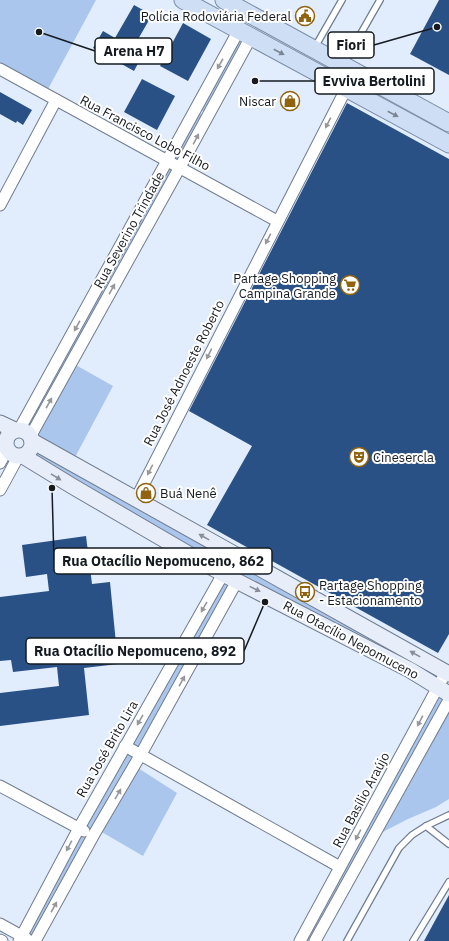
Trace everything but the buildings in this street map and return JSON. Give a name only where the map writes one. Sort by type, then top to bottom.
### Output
[{"type":"main road","points":[[183,0],[449,144]]},
{"type":"main road","points":[[224,0],[449,123]]},
{"type":"street","name":"Rua Severino Trindade","points":[[24,434],[167,161],[196,109],[245,34]]},
{"type":"street","name":"Rua Severino Trindade","points":[[24,434],[180,168],[208,115],[245,34]]},
{"type":"street","name":"Rua Francisco Lobo Filho","points":[[0,69],[278,221]]},
{"type":"street","name":"Rua José Adnoeste Roberto","points":[[136,499],[346,89]]},
{"type":"street","points":[[0,205],[56,100]]},
{"type":"street","points":[[196,109],[208,115]]},
{"type":"street","name":"Rua Otacílio Nepomuceno","points":[[0,422],[24,434],[136,499],[448,673]]},
{"type":"street","points":[[0,490],[9,453],[6,438],[11,432],[24,434],[32,445],[29,452],[9,453]]},
{"type":"street","name":"Rua Otacílio Nepomuceno","points":[[9,453],[72,486],[223,574],[410,670],[444,690]]},
{"type":"street","name":"Rua José Brito Lira","points":[[24,939],[78,828],[223,574]]},
{"type":"street","points":[[35,941],[237,581]]},
{"type":"street","name":"Rua Basílio Araújo","points":[[300,941],[340,867],[444,690],[448,673]]},
{"type":"street","points":[[315,941],[449,700]]},
{"type":"street","points":[[125,746],[340,867]]},
{"type":"street","points":[[0,786],[93,836]]},
{"type":"street","points":[[0,924],[24,939]]},
{"type":"lane","points":[[314,49],[342,0]]},
{"type":"lane","points":[[343,65],[380,0]]},
{"type":"lane","points":[[348,941],[399,848],[412,835],[426,826],[449,815]]},
{"type":"lane","points":[[426,826],[449,844]]},
{"type":"lane","points":[[413,941],[449,882]]},
{"type":"shaded area","points":[[0,0],[96,0],[47,91],[0,64]]},
{"type":"shaded area","points":[[239,34],[248,38],[207,113],[198,109]]},
{"type":"shaded area","points":[[196,112],[205,116],[179,165],[169,160]]},
{"type":"shaded area","points":[[168,163],[177,168],[27,432],[24,430]]},
{"type":"shaded area","points":[[74,364],[113,386],[73,461],[33,440]]},
{"type":"shaded area","points":[[33,449],[433,668],[428,677],[221,565],[27,457]]},
{"type":"shaded area","points":[[225,576],[235,581],[141,750],[130,744]]},
{"type":"shaded area","points":[[439,692],[448,696],[312,941],[302,941]]},
{"type":"shaded area","points":[[449,707],[449,799],[436,807],[377,835]]},
{"type":"shaded area","points":[[126,750],[137,755],[92,833],[80,825]]},
{"type":"shaded area","points":[[138,768],[177,793],[143,856],[100,831]]},
{"type":"shaded area","points":[[79,832],[89,837],[34,938],[26,934]]},
{"type":"place","name":"Polícia Rodoviária Federal","points":[[305,16]]},
{"type":"place","name":"Fiori","points":[[437,27]]},
{"type":"place","name":"Arena H7","points":[[39,32]]},
{"type":"place","name":"Evviva Bertolini","points":[[255,81]]},
{"type":"place","name":"Niscar","points":[[290,101]]},
{"type":"place","name":"Partage Shopping Campina Grande","points":[[350,285]]},
{"type":"place","name":"Cinesercla","points":[[359,457]]},
{"type":"place","name":"Rua Otacílio Nepomuceno, 862","points":[[52,488]]},
{"type":"place","name":"Buá Nenê","points":[[146,493]]},
{"type":"place","name":"Partage Shopping - Estacionamento","points":[[305,592]]},
{"type":"place","name":"Rua Otacílio Nepomuceno, 892","points":[[265,602]]}]
